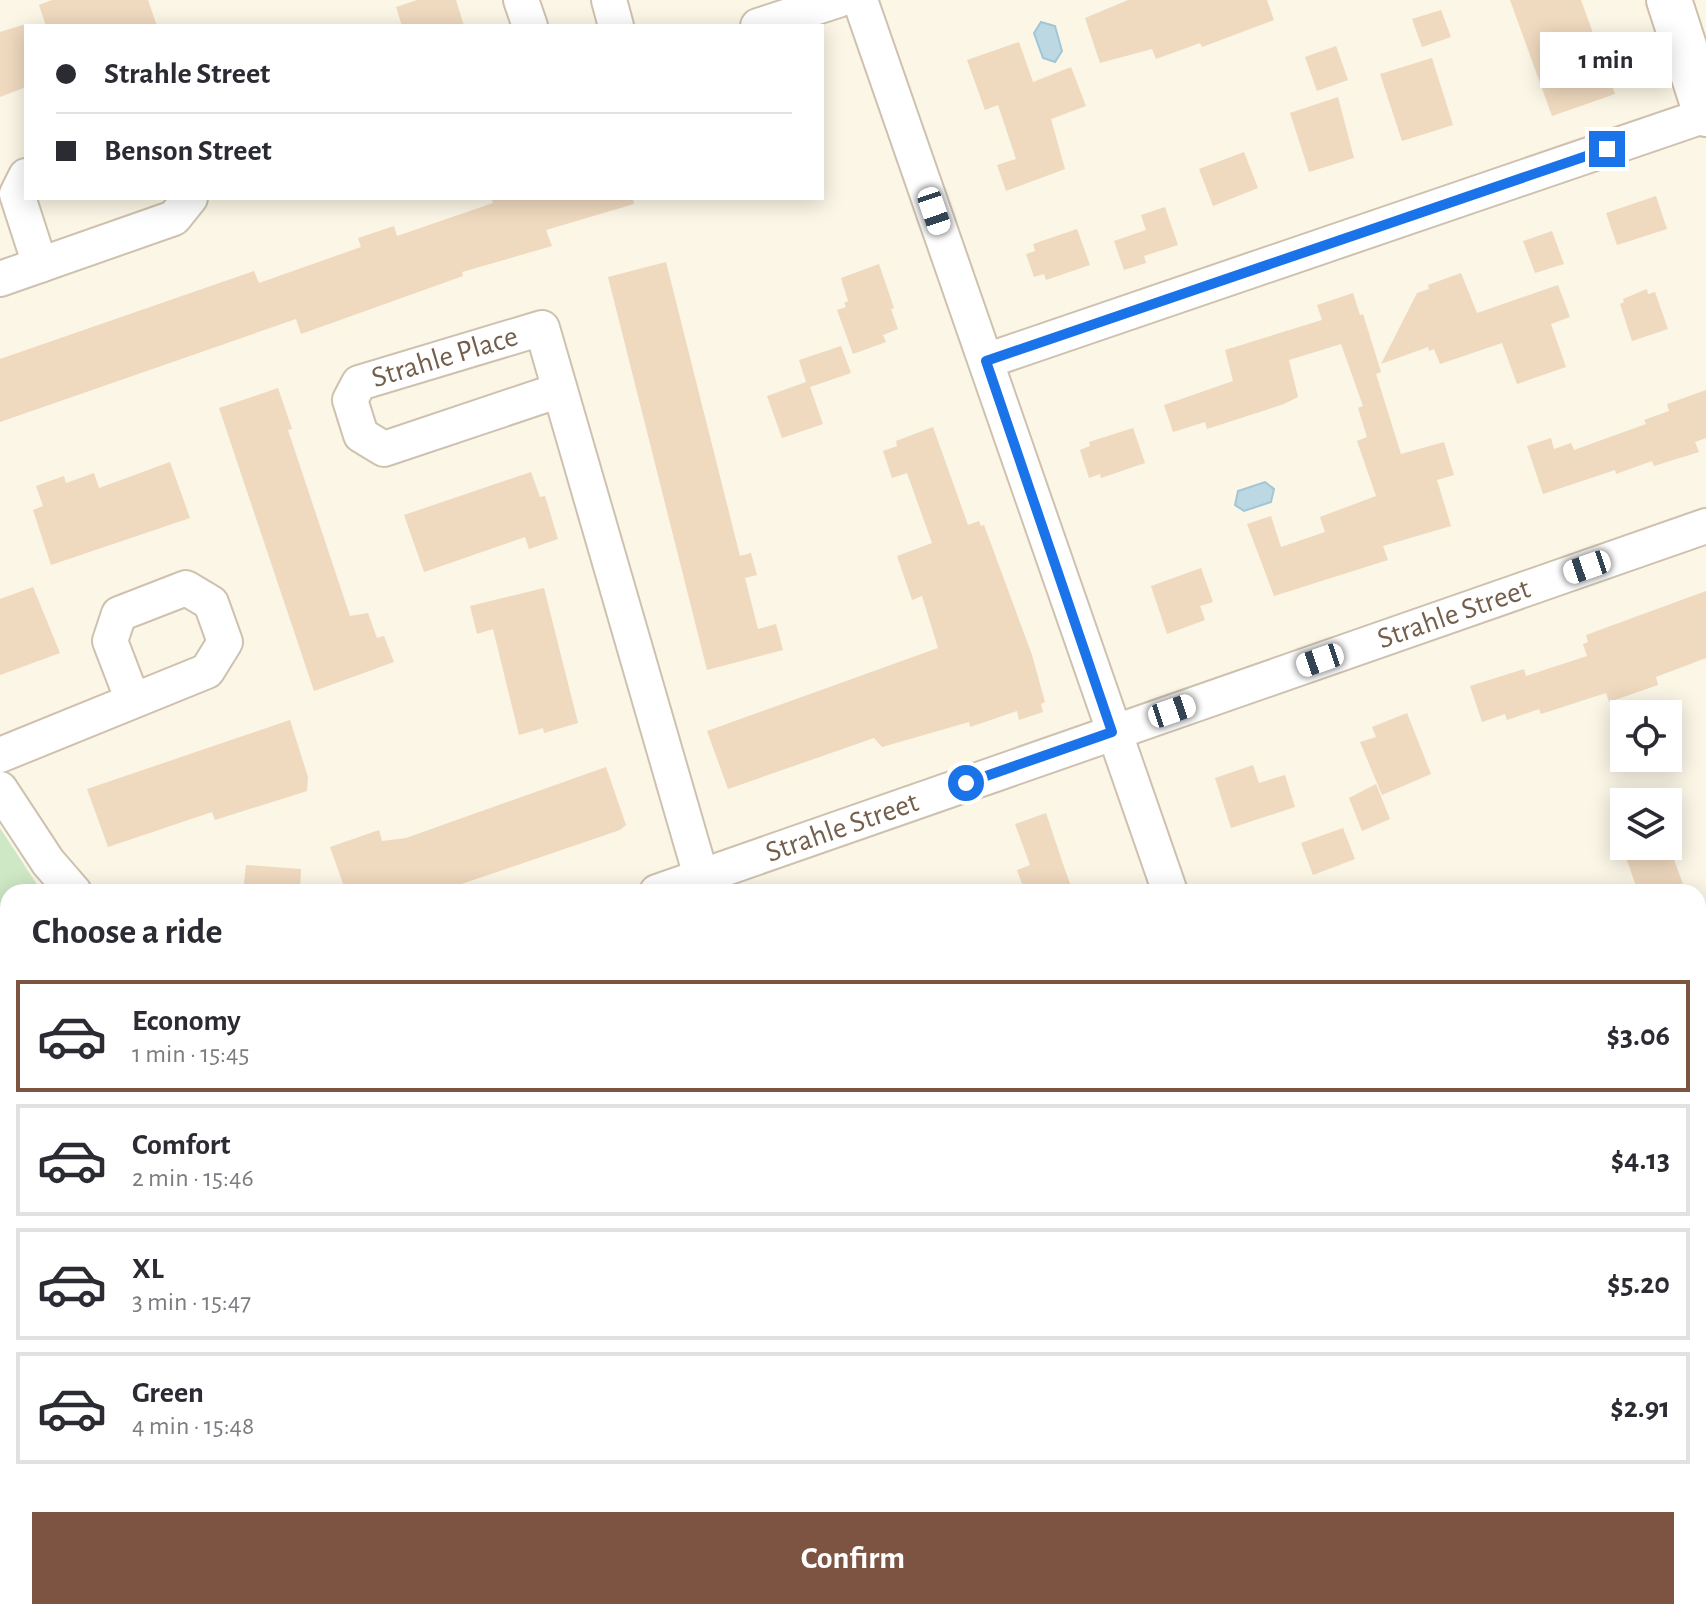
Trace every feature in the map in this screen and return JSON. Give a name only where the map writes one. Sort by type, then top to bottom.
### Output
[{"type":"main road","points":[[1669,0],[1706,114]]},
{"type":"street","points":[[521,0],[529,24]]},
{"type":"street","points":[[609,0],[615,24]]},
{"type":"street","points":[[764,24],[838,0]]},
{"type":"street","points":[[860,0],[1167,884]]},
{"type":"street","points":[[986,361],[1706,114]]},
{"type":"street","points":[[24,180],[17,194],[40,265]]},
{"type":"street","points":[[0,279],[174,218],[188,200]]},
{"type":"street","name":"Strahle Place","points":[[560,390],[384,449],[361,435],[350,400],[359,383],[542,328],[560,390],[701,876]]},
{"type":"street","name":"Strahle Street","points":[[679,884],[1706,526]]},
{"type":"street","points":[[0,755],[133,701]]},
{"type":"street","points":[[0,789],[48,862],[67,884]]},
{"type":"green space","points":[[0,828],[37,884],[0,884]]},
{"type":"water","points":[[1041,22],[1055,26],[1062,51],[1055,62],[1043,58],[1034,33]]},
{"type":"water","points":[[1265,482],[1274,489],[1271,502],[1244,511],[1235,505],[1238,491]]},
{"type":"building","points":[[52,0],[148,0],[156,24],[45,24],[39,5]]},
{"type":"building","points":[[417,0],[456,0],[463,24],[401,24],[396,7]]},
{"type":"building","points":[[1128,0],[1267,0],[1274,20],[1202,47],[1200,43],[1156,59],[1152,49],[1100,63],[1085,18]]},
{"type":"building","points":[[1510,0],[1581,0],[1615,94],[1552,116]]},
{"type":"building","points":[[1441,10],[1451,37],[1422,47],[1412,19]]},
{"type":"building","points":[[24,25],[24,88],[0,97],[0,32]]},
{"type":"building","points":[[1019,42],[1033,82],[1071,67],[1086,106],[1051,119],[1065,169],[1006,191],[997,165],[1016,159],[998,105],[985,110],[967,60]]},
{"type":"building","points":[[1336,46],[1348,80],[1317,91],[1305,57]]},
{"type":"building","points":[[1432,58],[1453,125],[1402,141],[1380,74]]},
{"type":"building","points":[[1338,97],[1354,158],[1309,172],[1290,113]]},
{"type":"building","points":[[1244,152],[1258,188],[1213,206],[1199,169]]},
{"type":"building","points":[[1656,196],[1667,229],[1617,245],[1606,213]]},
{"type":"building","points":[[492,200],[633,200],[634,204],[546,230],[552,246],[462,272],[463,276],[301,334],[296,319],[0,422],[0,359],[254,271],[259,283],[361,247],[358,238],[394,226],[397,236],[493,203]]},
{"type":"building","points":[[1165,207],[1178,245],[1144,256],[1146,263],[1124,270],[1114,241],[1146,230],[1141,215]]},
{"type":"building","points":[[1077,229],[1090,265],[1046,280],[1044,274],[1034,277],[1026,254],[1035,251],[1033,244]]},
{"type":"building","points":[[1552,231],[1564,264],[1535,273],[1523,241]]},
{"type":"building","points":[[666,262],[740,556],[751,553],[757,575],[745,578],[758,629],[776,624],[783,650],[707,670],[608,277]]},
{"type":"building","points":[[879,264],[898,329],[883,335],[886,342],[853,354],[837,310],[846,307],[844,303],[848,301],[841,278]]},
{"type":"building","points":[[1461,273],[1477,313],[1558,285],[1570,317],[1551,324],[1566,367],[1517,384],[1502,343],[1440,364],[1434,349],[1429,351],[1428,347],[1381,364],[1417,293],[1429,289],[1428,285]]},
{"type":"building","points":[[1647,289],[1648,294],[1655,292],[1668,329],[1632,341],[1620,304],[1624,302],[1623,299]]},
{"type":"building","points":[[1353,293],[1360,315],[1363,314],[1381,372],[1376,374],[1401,454],[1444,442],[1454,475],[1437,480],[1451,526],[1383,546],[1388,560],[1274,596],[1247,524],[1271,516],[1281,547],[1325,532],[1320,517],[1376,496],[1357,441],[1367,437],[1358,408],[1363,406],[1341,344],[1289,360],[1298,397],[1284,404],[1207,429],[1205,422],[1173,432],[1164,405],[1233,381],[1225,350],[1322,320],[1317,305]]},
{"type":"building","points":[[841,346],[851,373],[810,387],[823,424],[782,438],[767,396],[806,382],[799,360]]},
{"type":"building","points":[[278,388],[292,429],[288,430],[350,616],[368,613],[377,638],[384,636],[394,662],[314,691],[219,408]]},
{"type":"building","points":[[1706,390],[1706,438],[1695,442],[1699,452],[1654,466],[1652,461],[1616,474],[1615,470],[1543,494],[1527,446],[1551,438],[1554,449],[1571,443],[1574,450],[1646,424],[1644,420],[1669,411],[1667,404]]},
{"type":"building","points":[[933,427],[968,525],[979,521],[981,526],[984,525],[1032,655],[1045,702],[1041,704],[1043,712],[1019,720],[1017,711],[970,727],[969,722],[882,747],[874,738],[728,789],[707,731],[938,648],[922,596],[912,600],[897,556],[932,543],[907,473],[892,478],[883,451],[897,446],[896,441]]},
{"type":"building","points":[[1133,428],[1145,463],[1101,478],[1100,474],[1089,478],[1080,450],[1090,446],[1089,442]]},
{"type":"building","points":[[170,462],[190,518],[51,565],[33,510],[43,506],[36,486],[64,476],[66,483],[94,473],[99,488]]},
{"type":"building","points":[[531,472],[540,497],[545,496],[558,539],[529,549],[525,537],[424,572],[404,515]]},
{"type":"building","points":[[1201,568],[1213,602],[1200,606],[1205,620],[1167,634],[1151,586]]},
{"type":"building","points":[[33,587],[60,653],[0,675],[0,599]]},
{"type":"building","points":[[544,588],[578,723],[544,733],[543,728],[519,735],[493,629],[477,634],[470,606]]},
{"type":"building","points":[[1706,591],[1706,658],[1656,677],[1658,685],[1609,702],[1606,693],[1541,714],[1539,709],[1507,720],[1505,714],[1482,722],[1470,686],[1524,669],[1526,676],[1587,656],[1583,644],[1588,642],[1586,635]]},
{"type":"building","points":[[1407,713],[1431,774],[1382,795],[1360,742],[1376,737],[1372,727]]},
{"type":"building","points":[[290,720],[308,777],[307,791],[215,820],[212,812],[108,847],[87,789]]},
{"type":"building","points":[[1253,765],[1259,783],[1285,775],[1295,807],[1231,828],[1215,778]]},
{"type":"building","points":[[606,767],[626,825],[620,830],[461,884],[343,884],[330,847],[379,830],[382,841],[406,838]]},
{"type":"building","points":[[1376,784],[1390,819],[1362,831],[1349,798]]},
{"type":"building","points":[[1046,813],[1070,884],[1022,884],[1017,870],[1030,865],[1015,824]]},
{"type":"building","points":[[1343,828],[1355,859],[1313,875],[1301,843]]},
{"type":"building","points":[[1627,860],[1674,860],[1683,884],[1635,884]]},
{"type":"building","points":[[246,865],[301,869],[300,884],[244,884]]},
{"type":"route","points":[[966,783],[1112,732],[986,361],[1607,149]]}]
